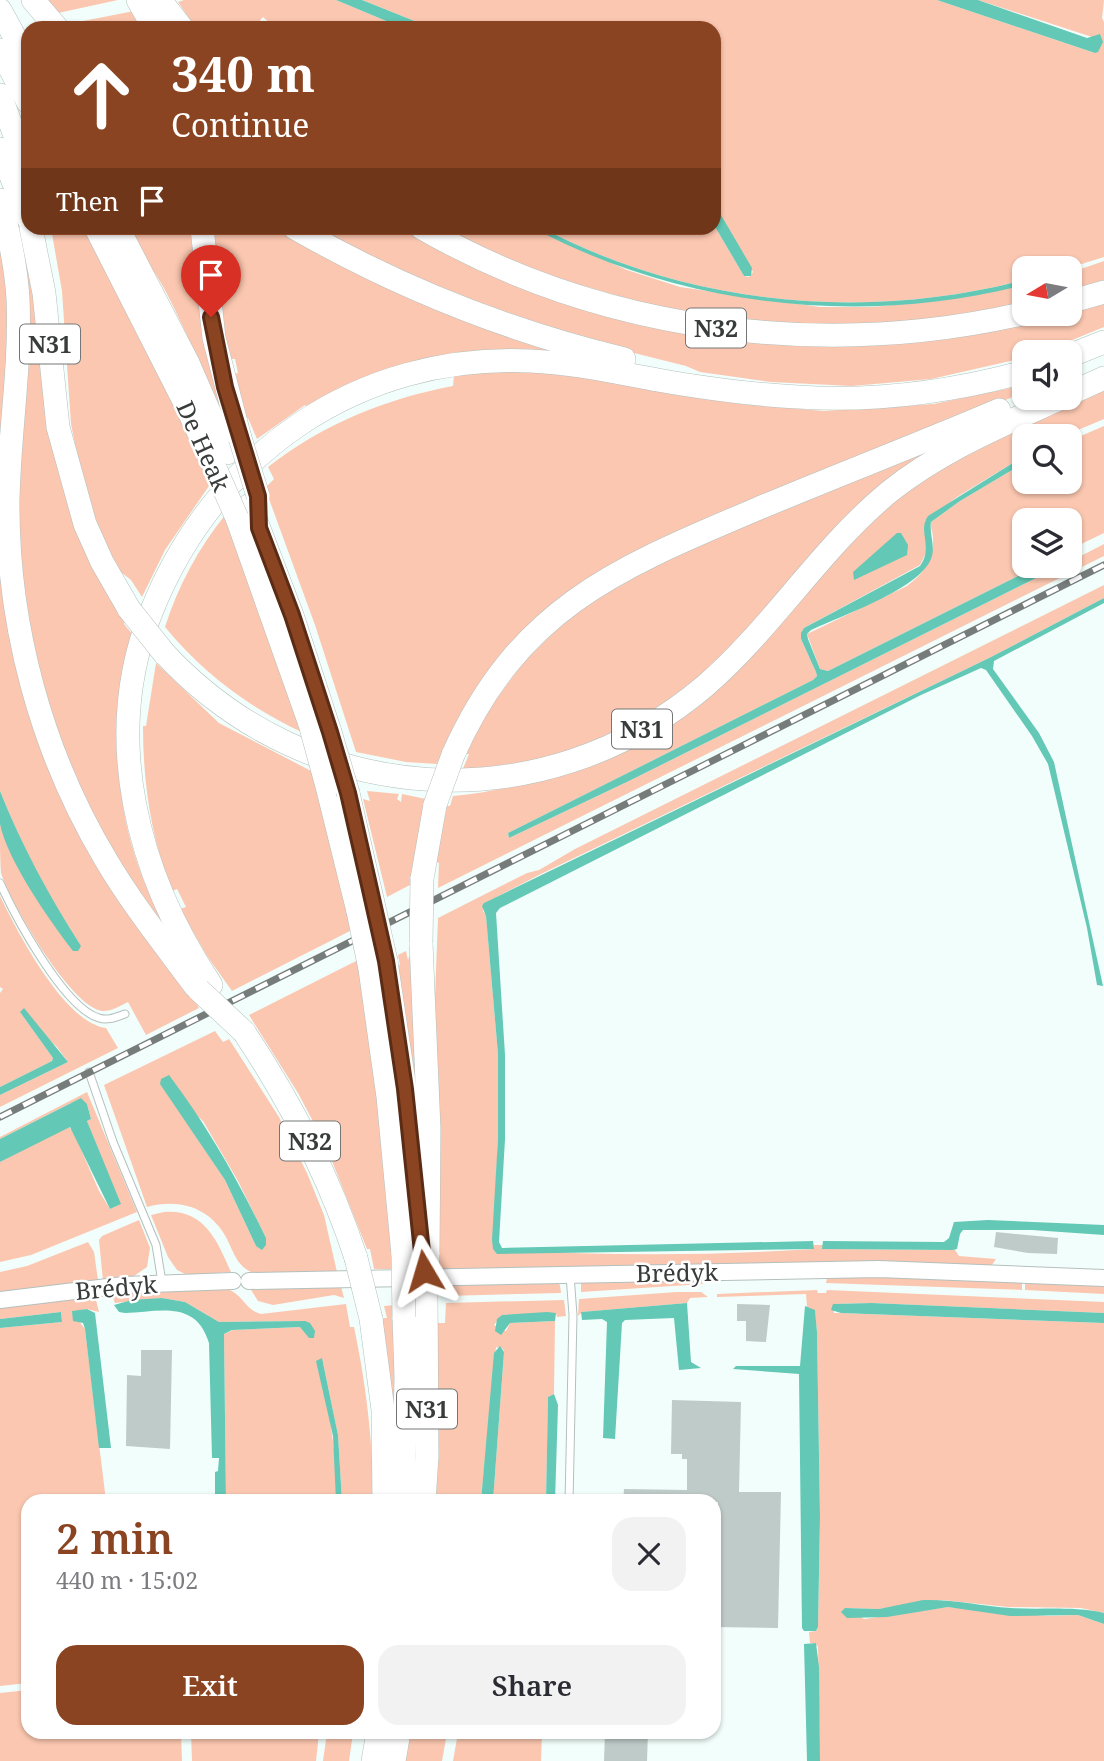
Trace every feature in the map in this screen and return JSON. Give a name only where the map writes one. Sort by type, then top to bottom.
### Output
[{"type":"highway","points":[[37,5],[51,21]]},
{"type":"highway","points":[[2,14],[21,75]]},
{"type":"highway","points":[[0,95],[21,152]]},
{"type":"highway","points":[[0,149],[21,201]]},
{"type":"highway","name":"N32","points":[[0,200],[14,261],[18,300],[9,459],[10,548],[19,624],[32,684],[68,785],[105,858],[125,891],[244,1032],[288,1101],[335,1195],[356,1258],[371,1319],[383,1410],[384,1494]]},
{"type":"highway","name":"N31","points":[[32,235],[44,293],[58,427],[90,536],[129,609],[164,653],[191,681],[246,722],[340,766],[404,777],[460,780],[512,775],[564,763],[638,732],[704,687],[743,650],[850,528],[901,484],[958,447],[1036,410]]},
{"type":"highway","name":"N31","points":[[43,235],[54,303],[68,460]]},
{"type":"highway","name":"De Heak","points":[[100,235],[184,401],[227,453]]},
{"type":"highway","name":"De Heak","points":[[122,235],[188,363],[259,528],[292,615],[366,907],[378,965],[388,1097],[417,1255],[426,1288],[416,1316],[406,1392],[403,1494]]},
{"type":"highway","name":"N31","points":[[203,235],[227,453],[248,506]]},
{"type":"highway","name":"N32","points":[[308,235],[374,270],[464,310],[569,344],[683,373],[713,387]]},
{"type":"highway","name":"N32","points":[[436,235],[483,259],[543,284],[611,306],[700,326],[765,333],[856,336],[939,329],[1012,316]]},
{"type":"highway","points":[[1082,298],[1104,292]]},
{"type":"highway","points":[[1082,351],[1104,342]]},
{"type":"highway","name":"N32","points":[[205,988],[170,917],[148,864],[130,782],[129,729],[136,665],[145,625],[172,565],[200,519],[245,467],[297,425],[344,398],[422,370],[477,361],[531,361],[584,366],[682,384],[770,395],[852,398],[933,392],[1012,375]]},
{"type":"highway","points":[[1082,380],[1104,373]]},
{"type":"highway","points":[[1082,388],[1104,379]]},
{"type":"highway","name":"N31","points":[[417,1255],[429,1129],[421,943],[422,879],[435,805],[453,755],[477,708],[514,656],[559,612],[609,576],[666,547],[1012,405]]},
{"type":"highway","name":"De Heak","points":[[248,506],[275,619],[320,728]]},
{"type":"highway","name":"De Heak","points":[[417,1255],[416,1316],[424,1494]]},
{"type":"highway","points":[[361,1761],[364,1739]]},
{"type":"highway","points":[[373,1761],[377,1739]]},
{"type":"highway","points":[[394,1761],[398,1739]]},
{"type":"street","name":"Brédyk","points":[[0,1300],[162,1282],[879,1269],[1104,1278]]},
{"type":"lane","points":[[0,883],[42,961],[87,1012],[103,1020],[125,1014]]},
{"type":"lane","points":[[89,1072],[113,1142],[156,1245],[162,1282]]},
{"type":"lane","points":[[569,1494],[573,1315],[570,1274]]},
{"type":"shaded area","points":[[43,0],[118,0],[58,13]]},
{"type":"shaded area","points":[[336,0],[386,21],[267,21],[263,17],[261,21],[191,21],[178,2]]},
{"type":"shaded area","points":[[336,0],[362,0],[414,21],[386,21]]},
{"type":"shaded area","points":[[362,0],[937,0],[1095,53],[1092,37],[978,0],[1104,0],[1104,257],[1082,264],[1082,256],[1012,256],[1012,283],[964,293],[902,300],[840,302],[778,299],[657,275],[598,254],[557,235],[720,235],[744,276],[749,277],[753,272],[721,215],[721,21],[414,21]]},
{"type":"shaded area","points":[[937,0],[978,0],[1087,38],[1100,34],[1103,42],[1095,53]]},
{"type":"shaded area","points":[[134,11],[142,21],[83,21]]},
{"type":"shaded area","points":[[13,198],[21,224],[21,235],[25,237],[43,355],[125,619],[124,624],[133,635],[119,743],[123,806],[142,875],[173,941],[132,887],[75,782],[39,683],[18,548]]},
{"type":"shaded area","points":[[721,215],[752,268],[751,276],[744,276],[720,235]]},
{"type":"shaded area","points":[[0,230],[6,262],[24,687],[199,1008],[146,1035],[128,1002],[112,1010],[102,1011],[89,1005],[74,992],[43,951],[16,906],[1,873],[0,824],[11,852],[81,946],[36,870],[0,791]]},
{"type":"shaded area","points":[[52,235],[91,235],[211,483],[165,550],[142,597],[131,580],[117,569],[99,532],[82,478],[71,424],[62,291]]},
{"type":"shaded area","points":[[130,235],[197,235],[230,436],[175,309]]},
{"type":"shaded area","points":[[214,235],[298,235],[583,354],[531,352],[307,408],[305,405],[257,439],[248,418],[243,419],[231,375],[238,373],[235,359],[229,359],[221,316]]},
{"type":"shaded area","points":[[328,235],[421,235],[444,248],[663,325],[1012,323],[1012,326],[1082,326],[1082,306],[1104,299],[1104,327],[1072,340],[1012,340],[1012,361],[931,379],[852,386],[771,382],[700,372],[467,302]]},
{"type":"shaded area","points":[[456,235],[549,235],[627,270],[680,287],[820,307],[873,307],[940,300],[1012,287],[1012,307],[961,317],[813,327],[667,310],[546,275]]},
{"type":"shaded area","points":[[548,235],[557,235],[598,254],[657,275],[778,299],[840,302],[902,300],[964,293],[1012,283],[1012,288],[962,298],[899,305],[836,306],[773,302],[711,292],[650,276],[590,255]]},
{"type":"shaded area","points":[[1104,261],[1104,283],[1082,289],[1082,269]]},
{"type":"shaded area","points":[[477,371],[555,372],[741,404],[824,411],[934,404],[1012,388],[1012,397],[605,570],[441,756],[437,764],[406,762],[356,752],[315,625],[265,488],[274,479],[268,467],[311,438],[379,406],[453,386],[454,375]]},
{"type":"shaded area","points":[[1104,390],[1104,419],[1082,428],[1082,424],[1028,424],[1059,410],[1082,410],[1082,400]]},
{"type":"shaded area","points":[[1104,426],[1104,533],[1082,544],[1082,508],[1012,508],[1014,578],[828,671],[820,669],[807,634],[913,581],[923,571],[932,553],[931,522],[960,501],[1012,470],[1012,494],[1082,494],[1082,435]]},
{"type":"shaded area","points":[[1012,432],[1012,463],[957,497],[925,521],[927,551],[920,565],[804,628],[801,639],[816,672],[817,676],[813,680],[508,833],[509,838],[1036,578],[1060,578],[438,888],[439,863],[436,862],[447,806],[450,806],[453,796],[536,780],[615,753],[896,499],[971,452]]},
{"type":"shaded area","points":[[941,442],[717,662],[654,711],[585,746],[511,766],[462,771],[469,754],[466,754],[486,713],[523,663],[561,625],[596,598],[670,557]]},
{"type":"shaded area","points":[[1012,464],[1012,470],[931,522],[931,559],[924,570],[911,581],[807,634],[820,669],[828,671],[1014,578],[1036,578],[509,838],[508,833],[813,680],[817,676],[816,672],[801,639],[804,628],[920,566],[926,552],[924,528],[928,516]]},
{"type":"shaded area","points":[[225,515],[304,733],[264,712],[228,688],[195,659],[165,627],[190,568]]},
{"type":"shaded area","points":[[897,533],[901,533],[908,545],[907,555],[854,580],[853,572]]},
{"type":"shaded area","points":[[1104,544],[1104,556],[1082,567],[1082,555]]},
{"type":"shaded area","points":[[1104,585],[1104,598],[991,657],[541,874],[485,903],[483,911],[486,915],[498,1054],[498,1138],[493,1249],[693,1254],[813,1249],[814,1245],[823,1245],[823,1249],[955,1250],[959,1256],[996,1259],[992,1265],[817,1262],[440,1270],[434,1023],[438,918],[527,873],[539,870],[575,849]]},
{"type":"shaded area","points":[[1104,598],[1104,603],[994,661],[993,669],[1039,733],[1054,762],[1103,986],[1097,985],[1087,928],[1048,764],[986,670],[981,668],[921,695],[500,908],[496,913],[505,1055],[505,1139],[499,1242],[502,1248],[813,1241],[814,1249],[497,1254],[492,1240],[498,1138],[498,1054],[486,916],[482,906],[484,903],[991,657]]},
{"type":"shaded area","points":[[156,663],[219,723],[315,773],[354,929],[232,991],[207,956],[180,909],[186,907],[177,889],[172,891],[154,831],[147,789],[143,726],[146,726]]},
{"type":"shaded area","points":[[0,791],[37,870],[81,946],[78,951],[73,951],[53,924],[11,855],[0,824]]},
{"type":"shaded area","points":[[367,791],[399,794],[397,799],[401,802],[402,794],[426,799],[415,876],[410,876],[410,885],[387,897],[363,799],[370,801]]},
{"type":"shaded area","points":[[0,896],[30,952],[58,993],[90,1022],[106,1028],[118,1048],[0,1107],[0,1095],[68,1062],[57,1047],[20,1012],[53,1058],[52,1061],[0,1087],[0,993],[3,989],[0,987]]},
{"type":"shaded area","points":[[406,951],[408,960],[411,952],[421,1152],[394,967],[400,965],[398,955]]},
{"type":"shaded area","points":[[360,959],[367,986],[395,1269],[374,1269],[370,1249],[367,1249],[326,1146],[298,1093],[249,1015]]},
{"type":"shaded area","points":[[24,1008],[68,1062],[0,1095],[0,1087],[52,1061],[53,1058],[20,1012]]},
{"type":"shaded area","points":[[215,1031],[223,1042],[229,1039],[279,1117],[307,1173],[324,1215],[337,1272],[253,1273],[240,1263],[220,1228],[203,1213],[183,1205],[147,1207],[104,1085]],"holes":[[[161,1084],[203,1121],[238,1181],[266,1238],[256,1246],[225,1180]]]},
{"type":"shaded area","points":[[169,1075],[222,1154],[245,1195],[266,1238],[266,1245],[262,1250],[256,1246],[225,1180],[160,1084],[161,1079]]},
{"type":"shaded area","points":[[87,1092],[137,1212],[31,1255],[0,1262],[0,1162],[68,1126],[73,1131],[99,1191],[110,1209],[120,1204],[87,1121],[91,1119],[87,1104],[71,1103],[0,1139]]},
{"type":"shaded area","points":[[81,1098],[87,1104],[91,1119],[87,1121],[121,1204],[110,1209],[70,1127],[0,1162],[0,1139]]},
{"type":"shaded area","points":[[178,1212],[200,1221],[208,1229],[231,1272],[187,1275],[177,1270],[168,1257],[151,1215]]},
{"type":"shaded area","points":[[139,1220],[150,1248],[147,1267],[134,1276],[103,1281],[99,1240],[102,1236]]},
{"type":"shaded area","points":[[988,1220],[1104,1225],[1104,1235],[1032,1230],[963,1230],[957,1249],[953,1250],[822,1249],[823,1241],[944,1242],[949,1238],[954,1222]]},
{"type":"shaded area","points":[[88,1242],[94,1252],[98,1280],[0,1293],[0,1272],[27,1266]]},
{"type":"shaded area","points":[[911,1277],[1022,1282],[1022,1290],[826,1283],[827,1278]]},
{"type":"shaded area","points":[[700,1280],[703,1284],[581,1292],[581,1282]]},
{"type":"shaded area","points":[[1025,1282],[1104,1286],[1104,1294],[1025,1290]]},
{"type":"shaded area","points":[[557,1283],[561,1293],[445,1296],[445,1284]]},
{"type":"shaded area","points":[[341,1286],[344,1298],[334,1295],[273,1305],[258,1301],[251,1290]]},
{"type":"shaded area","points":[[227,1289],[261,1314],[346,1304],[350,1327],[354,1327],[366,1393],[374,1494],[342,1494],[338,1435],[322,1358],[337,1472],[336,1494],[226,1494],[224,1334],[233,1330],[300,1327],[304,1330],[305,1321],[219,1322],[185,1302],[162,1298],[115,1303],[111,1293]]},
{"type":"shaded area","points":[[817,1290],[818,1293],[826,1293],[827,1290],[1104,1302],[1104,1313],[872,1303],[833,1304],[834,1313],[1104,1323],[1104,1613],[1081,1608],[1008,1607],[942,1600],[879,1609],[845,1608],[864,1619],[948,1607],[1047,1616],[1078,1615],[1104,1624],[1104,1761],[820,1761],[818,1647],[815,1643],[810,1643],[809,1632],[816,1631],[818,1627],[820,1517],[815,1311],[807,1307],[806,1294],[717,1297],[717,1294]]},
{"type":"shaded area","points":[[701,1292],[708,1297],[690,1298],[687,1303],[582,1312],[578,1316],[579,1299]]},
{"type":"shaded area","points":[[95,1296],[99,1312],[87,1309],[72,1312],[85,1329],[105,1494],[21,1494],[21,1684],[0,1686],[0,1328],[62,1322],[61,1312],[0,1319],[0,1307]]},
{"type":"shaded area","points":[[162,1298],[185,1302],[219,1322],[305,1321],[310,1323],[315,1331],[314,1338],[309,1338],[300,1327],[232,1330],[224,1334],[226,1494],[215,1494],[215,1472],[218,1471],[219,1458],[212,1458],[209,1343],[203,1329],[195,1320],[174,1311],[125,1313],[119,1312],[114,1305],[132,1300]]},
{"type":"shaded area","points":[[564,1300],[566,1316],[557,1317],[556,1313],[502,1315],[494,1325],[506,1331],[510,1323],[555,1321],[554,1394],[548,1397],[546,1494],[494,1494],[504,1352],[496,1347],[482,1494],[435,1494],[438,1323],[445,1323],[446,1303]]},
{"type":"shaded area","points":[[687,1303],[691,1362],[701,1368],[679,1370],[674,1318],[625,1320],[622,1323],[615,1439],[603,1438],[607,1322],[602,1319],[582,1320],[581,1312]]},
{"type":"shaded area","points":[[872,1303],[1104,1313],[1104,1323],[841,1313],[831,1310],[833,1304]]},
{"type":"shaded area","points":[[396,1305],[398,1450],[382,1318],[387,1318],[384,1306]]},
{"type":"shaded area","points":[[805,1306],[815,1310],[817,1332],[820,1517],[816,1631],[804,1631],[802,1628],[799,1374],[733,1369],[736,1366],[800,1366]]},
{"type":"shaded area","points":[[87,1309],[95,1313],[111,1448],[99,1448],[85,1329],[83,1323],[73,1321],[72,1311]]},
{"type":"shaded area","points":[[61,1312],[62,1322],[0,1328],[0,1319]]},
{"type":"shaded area","points":[[556,1313],[555,1321],[510,1323],[501,1335],[495,1331],[497,1319],[502,1315]]},
{"type":"shaded area","points":[[500,1346],[504,1352],[494,1494],[482,1494],[494,1353]]},
{"type":"shaded area","points":[[322,1358],[338,1435],[342,1494],[336,1494],[333,1436],[316,1361]]},
{"type":"shaded area","points":[[554,1394],[558,1405],[555,1494],[546,1494],[548,1397]]},
{"type":"shaded area","points":[[923,1600],[1011,1608],[1092,1611],[1104,1613],[1104,1624],[1078,1615],[1010,1616],[948,1607],[887,1617],[847,1618],[841,1612],[845,1608],[879,1609]]},
{"type":"shaded area","points":[[816,1643],[819,1667],[820,1761],[807,1761],[804,1644]]},
{"type":"shaded area","points":[[21,1691],[21,1739],[181,1739],[182,1761],[0,1761],[0,1693]]},
{"type":"shaded area","points":[[191,1739],[318,1739],[316,1761],[192,1761]]},
{"type":"shaded area","points":[[326,1739],[352,1739],[349,1761],[323,1761]]},
{"type":"shaded area","points":[[409,1739],[446,1739],[442,1761],[405,1761]]},
{"type":"shaded area","points":[[457,1739],[542,1739],[541,1761],[453,1761]]},
{"type":"building","points":[[996,1232],[1058,1238],[1057,1254],[1028,1253],[994,1247]]},
{"type":"building","points":[[737,1304],[770,1305],[766,1342],[746,1341],[746,1321],[737,1321]]},
{"type":"building","points":[[141,1350],[172,1350],[170,1449],[126,1446],[127,1375],[141,1376]]},
{"type":"building","points":[[672,1400],[741,1402],[739,1492],[781,1492],[778,1628],[721,1627],[721,1494],[624,1494],[624,1489],[687,1490],[687,1459],[682,1459],[682,1454],[671,1454]]},
{"type":"building","points":[[605,1739],[648,1739],[647,1761],[604,1761]]},
{"type":"railway","points":[[0,1117],[1104,565]]},
{"type":"route","points":[[211,317],[225,387],[258,496],[259,528],[292,615],[348,793],[386,961],[405,1089],[424,1271]]}]
